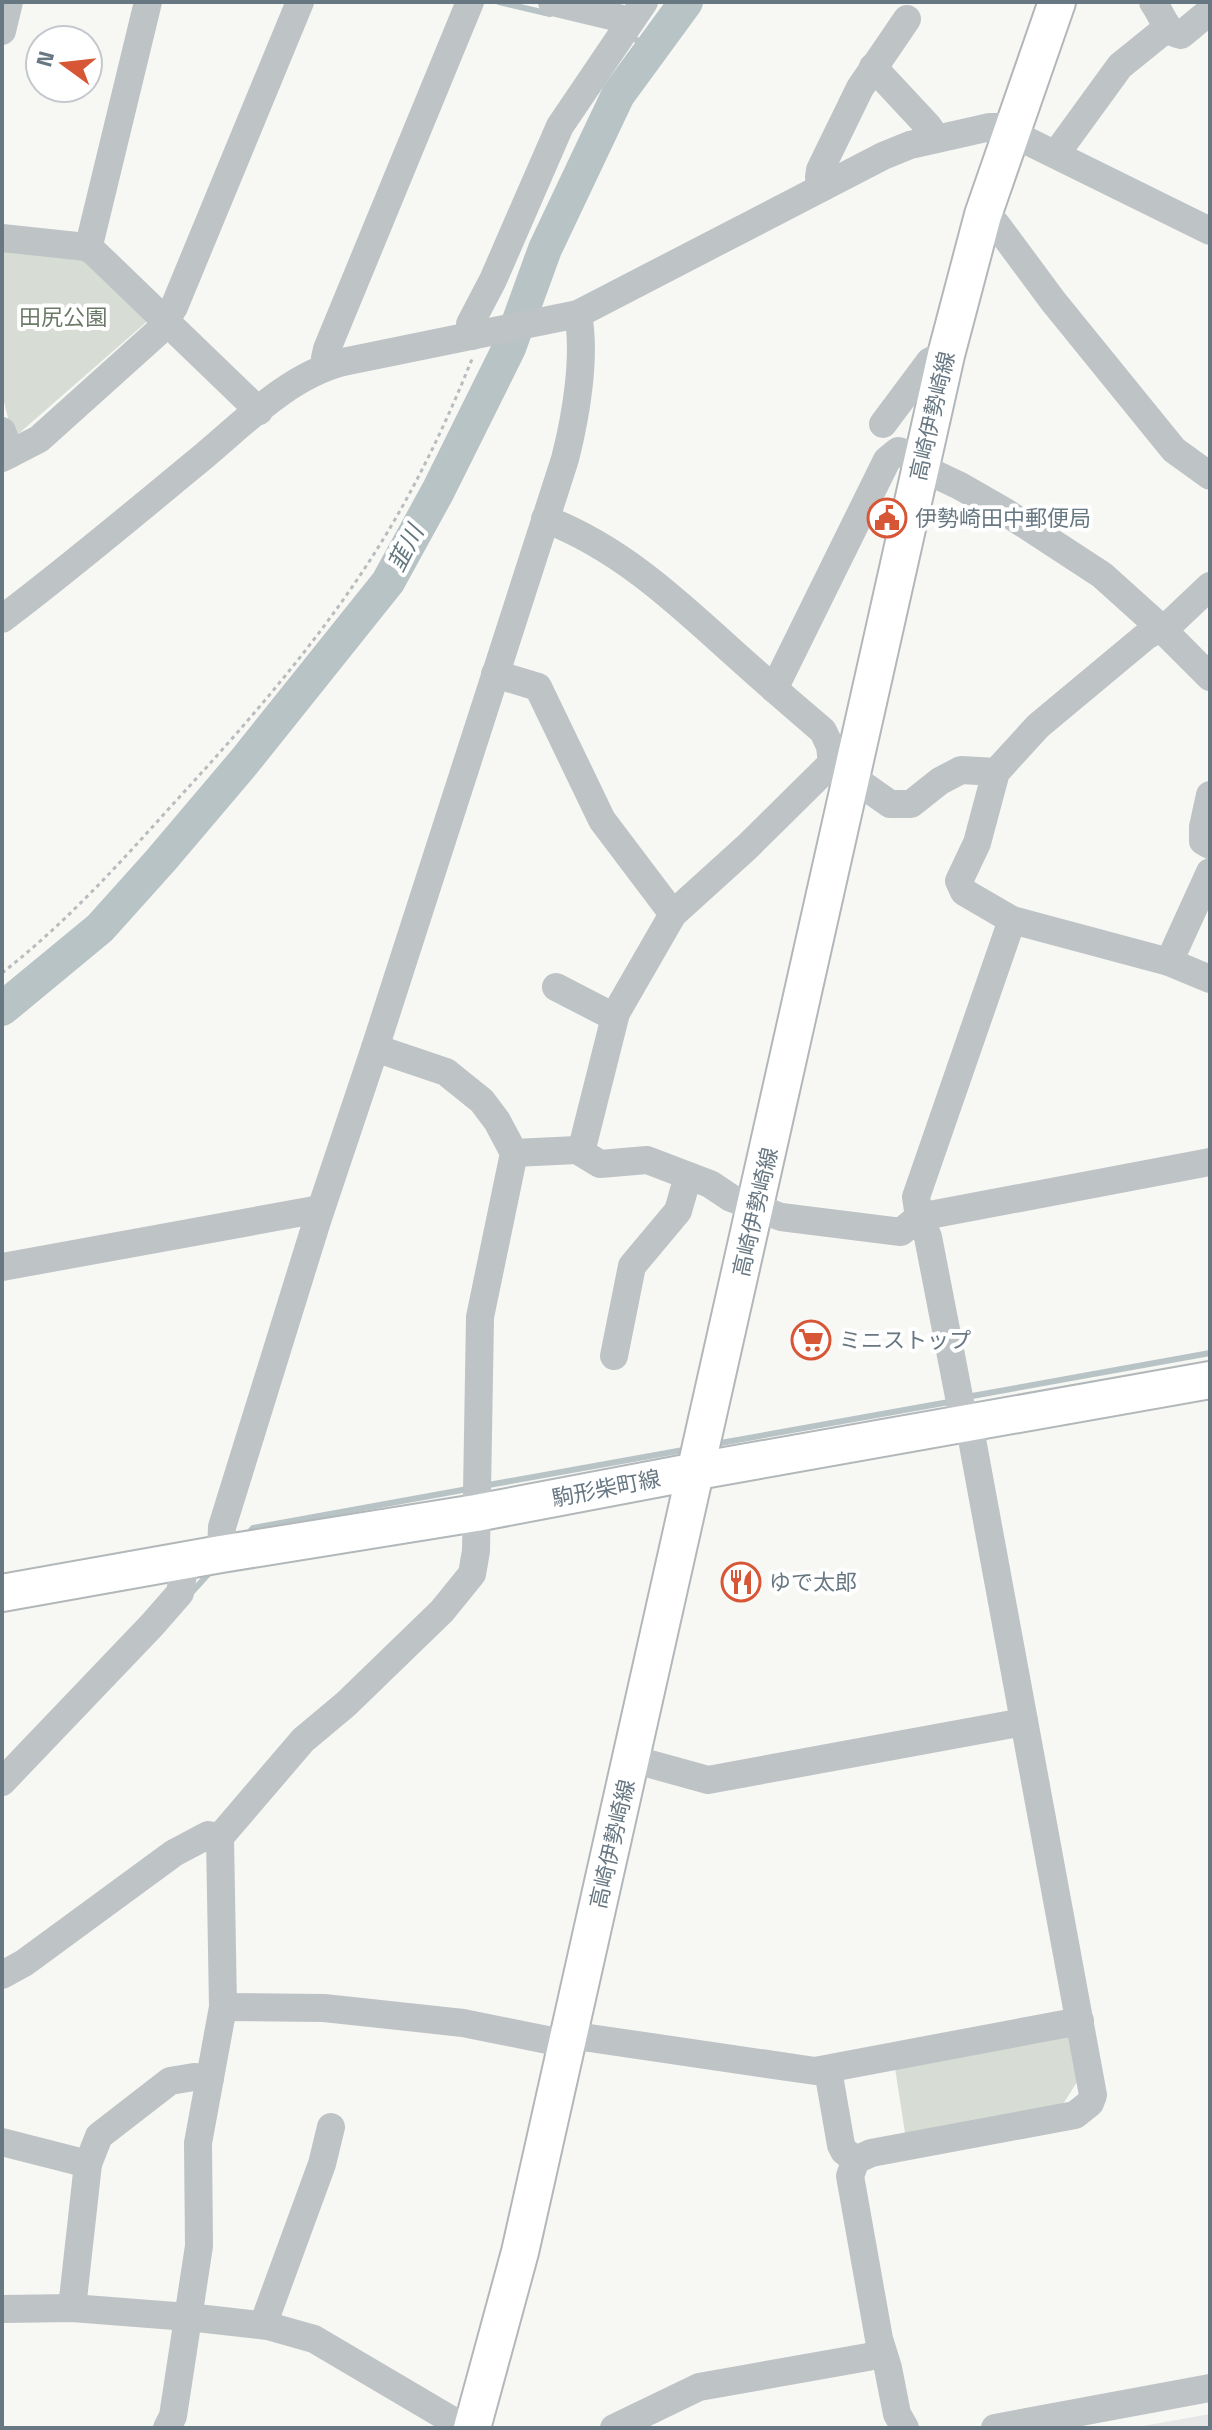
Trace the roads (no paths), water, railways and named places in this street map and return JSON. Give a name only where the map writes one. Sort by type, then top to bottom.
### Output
[{"type":"main road","name":"高崎伊勢崎線","points":[[472,2428],[520,2252],[756,1208],[842,771],[983,215],[1057,2]]},
{"type":"main road","name":"駒形柴町線","points":[[2,1593],[476,1513],[1210,1380]]},
{"type":"street","points":[[2,31],[9,2]]},
{"type":"street","points":[[86,247],[148,2]]},
{"type":"street","points":[[5,448],[39,439],[166,322],[300,2]]},
{"type":"street","points":[[327,366],[327,349],[470,2]]},
{"type":"street","points":[[552,2],[619,18],[636,12]]},
{"type":"street","points":[[1153,2],[1167,28],[1174,34],[1181,35],[1210,11]]},
{"type":"street","points":[[479,334],[470,324],[493,280],[560,126],[636,12]]},
{"type":"street","points":[[823,187],[819,177],[825,158],[860,88],[907,19]]},
{"type":"street","points":[[1056,154],[1120,66],[1167,28]]},
{"type":"street","points":[[873,67],[936,138]]},
{"type":"street","points":[[2,619],[299,380],[327,366],[578,314],[883,156],[936,138],[999,127],[1210,231]]},
{"type":"street","points":[[983,215],[996,224],[1053,301],[1174,450],[1210,476]]},
{"type":"street","points":[[2,238],[86,247],[259,411]]},
{"type":"street","points":[[221,1554],[222,1527],[320,1209],[565,459],[576,408],[581,330],[578,314]]},
{"type":"street","points":[[883,424],[930,361],[946,355]]},
{"type":"street","points":[[774,689],[887,460],[898,451],[908,454],[920,467],[1007,513],[1102,575],[1210,677]]},
{"type":"street","points":[[545,519],[611,552],[656,584],[823,731],[842,771],[890,804],[911,804],[940,781],[961,770],[996,772]]},
{"type":"street","points":[[1210,586],[1162,629],[1146,636],[1038,726],[996,772],[977,843],[959,881],[964,892],[1012,920],[1169,962],[1210,979]]},
{"type":"street","points":[[495,674],[538,687],[602,820],[673,914]]},
{"type":"street","points":[[581,1152],[614,1017],[673,914],[747,847],[842,771]]},
{"type":"street","points":[[1210,795],[1203,841],[1210,845]]},
{"type":"street","points":[[1169,962],[1210,872]]},
{"type":"street","points":[[905,2428],[897,2414],[882,2352],[850,2176],[856,2160],[871,2153],[1062,2119],[1084,2110],[1093,2095],[969,1423],[961,1407],[928,1237],[919,1217],[916,1197],[1012,920]]},
{"type":"street","points":[[556,987],[614,1017]]},
{"type":"street","points":[[167,2428],[173,2416],[199,2246],[198,2143],[223,2007],[220,1837],[303,1740],[346,1704],[442,1611],[472,1574],[476,1551],[480,1317],[514,1153],[482,1101],[446,1072],[375,1048]]},
{"type":"street","points":[[514,1153],[577,1150],[600,1164],[647,1160],[710,1184],[731,1198],[781,1217],[901,1232],[919,1217],[1210,1162]]},
{"type":"street","points":[[614,1356],[632,1266],[678,1211],[688,1176]]},
{"type":"street","points":[[2,1267],[320,1209]]},
{"type":"street","points":[[2,1782],[180,1593],[185,1562]]},
{"type":"street","points":[[632,1759],[708,1780],[1024,1722]]},
{"type":"street","points":[[2,1975],[24,1963],[174,1853],[208,1835],[220,1837]]},
{"type":"street","points":[[223,2007],[324,2008],[463,2023],[809,2070],[828,2070],[1080,2021]]},
{"type":"street","points":[[828,2070],[841,2145],[856,2160]]},
{"type":"street","points":[[72,2308],[88,2164],[99,2136],[170,2081],[210,2078]]},
{"type":"street","points":[[263,2325],[322,2164],[331,2127]]},
{"type":"street","points":[[2,2142],[88,2164]]},
{"type":"street","points":[[2,2309],[72,2308],[263,2325],[314,2339],[465,2428]]},
{"type":"street","points":[[614,2428],[699,2387],[882,2352]]},
{"type":"street","points":[[995,2428],[1210,2388]]},
{"type":"waterway","points":[[499,2],[550,14]]},
{"type":"waterway","name":"韮川","points":[[2,1009],[100,928],[244,762],[388,582],[438,491],[509,348],[545,249],[618,95],[686,2]]},
{"type":"waterway","points":[[630,37],[652,47]]},
{"type":"waterway","points":[[972,1396],[1210,1353]]},
{"type":"waterway","points":[[715,1444],[949,1402]]},
{"type":"waterway","points":[[483,1486],[689,1449]]},
{"type":"waterway","points":[[246,1536],[253,1528],[468,1489]]},
{"type":"waterway","points":[[191,1593],[213,1569]]},
{"type":"place","name":"伊勢崎田中郵便局","points":[[887,518]]},
{"type":"place","name":"ミニストップ","points":[[811,1340]]},
{"type":"place","name":"ゆで太郎","points":[[741,1582]]},
{"type":"park label","name":"田尻公園","points":[[63,317]]}]
